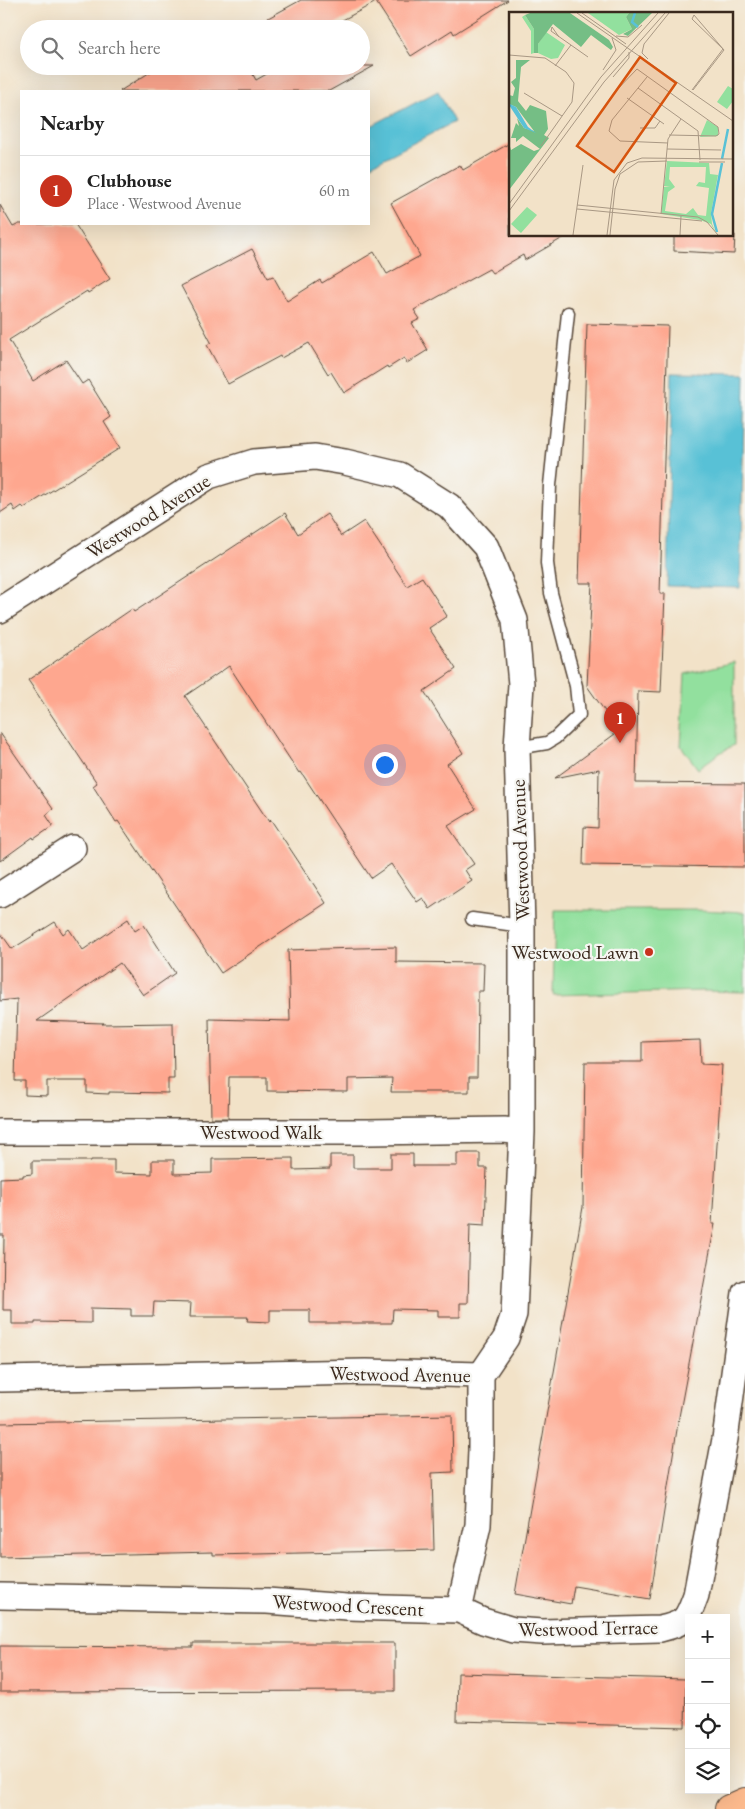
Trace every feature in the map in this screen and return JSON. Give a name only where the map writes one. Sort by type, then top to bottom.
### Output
[{"type":"highway","points":[[729,1809],[745,1802]]},
{"type":"street","name":"Westwood Avenue","points":[[0,610],[209,476],[254,462],[315,457],[400,475],[449,506],[486,547],[515,620],[521,684],[517,748],[522,926],[522,1132],[514,1314],[506,1338],[481,1375],[366,1372],[0,1379]]},
{"type":"street","points":[[0,895],[73,848]]},
{"type":"street","name":"Westwood Walk","points":[[0,1132],[504,1130],[522,1132]]},
{"type":"street","name":"Westwood Terrace","points":[[459,1610],[483,1621],[512,1630],[542,1632],[660,1629],[678,1625],[688,1616],[696,1595],[725,1439],[745,1293]]},
{"type":"street","points":[[459,1610],[478,1525],[481,1375]]},
{"type":"street","name":"Westwood Crescent","points":[[0,1596],[267,1601],[347,1607],[459,1610]]},
{"type":"lane","points":[[517,748],[547,743],[555,738],[579,715],[576,686],[551,593],[548,563],[550,485],[568,313]]},
{"type":"lane","points":[[472,919],[522,926]]},
{"type":"green space","points":[[734,662],[734,745],[698,769],[681,746],[685,674]]},
{"type":"green space","name":"Westwood Lawn","points":[[555,910],[698,910],[745,912],[745,992],[702,991],[553,995]]},
{"type":"water","points":[[438,91],[454,122],[370,165],[370,126]]},
{"type":"water","points":[[672,373],[745,374],[740,588],[667,586]]},
{"type":"building","points":[[301,0],[508,0],[454,34],[452,30],[411,56],[376,2],[343,20],[264,20]]},
{"type":"building","points":[[146,75],[253,75],[256,80],[265,75],[358,75],[331,90],[122,90]]},
{"type":"building","points":[[509,144],[509,236],[566,236],[525,260],[523,255],[492,273],[489,269],[414,310],[420,319],[412,323],[428,350],[407,363],[404,358],[388,368],[387,366],[344,393],[331,372],[328,374],[309,343],[228,384],[207,345],[211,342],[181,286],[252,249],[268,278],[273,276],[287,301],[320,280],[322,283],[374,252],[387,274],[420,256],[391,203],[460,165],[463,170]]},
{"type":"building","points":[[0,205],[13,227],[19,224],[76,225],[110,279],[88,293],[87,291],[9,340],[33,381],[66,360],[82,384],[88,380],[111,417],[104,422],[120,448],[24,508],[22,506],[15,511],[12,505],[0,513]]},
{"type":"building","points":[[735,235],[734,254],[674,251],[674,236]]},
{"type":"building","points":[[587,324],[668,326],[660,594],[665,594],[661,692],[638,691],[636,783],[745,784],[745,867],[583,865],[584,827],[598,828],[599,769],[555,778],[619,731],[587,686],[592,583],[579,583]]},
{"type":"building","points":[[285,513],[298,534],[327,514],[341,536],[364,521],[407,586],[422,577],[447,616],[429,628],[456,669],[424,691],[463,753],[447,764],[476,809],[448,826],[474,864],[465,870],[472,881],[430,909],[423,898],[417,902],[391,864],[371,878],[229,666],[185,696],[269,822],[271,820],[326,903],[221,973],[118,821],[116,822],[93,786],[97,783],[28,680],[132,609],[134,612]]},
{"type":"building","points":[[0,733],[53,809],[46,815],[53,826],[34,839],[33,837],[0,861]]},
{"type":"building","points":[[128,919],[135,931],[144,925],[175,973],[143,995],[120,963],[37,1021],[104,1023],[102,1024],[173,1023],[174,1079],[168,1079],[168,1093],[87,1093],[87,1081],[47,1081],[47,1096],[25,1095],[25,1081],[15,1081],[17,999],[0,1001],[0,932],[12,949],[55,922],[63,934],[69,929],[83,950]]},
{"type":"building","points":[[396,947],[396,962],[484,963],[483,991],[478,991],[477,1077],[469,1077],[469,1092],[391,1092],[392,1078],[348,1079],[348,1092],[267,1091],[267,1077],[229,1077],[228,1118],[211,1118],[209,1019],[290,1021],[288,950]]},
{"type":"building","points":[[700,1040],[701,1064],[722,1065],[712,1224],[715,1224],[679,1417],[650,1599],[574,1586],[571,1604],[515,1594],[583,1207],[585,1062],[642,1062],[642,1042]]},
{"type":"building","points":[[457,1153],[480,1153],[480,1168],[487,1168],[485,1225],[470,1224],[468,1303],[460,1303],[460,1317],[438,1317],[438,1310],[393,1309],[392,1323],[310,1323],[310,1310],[270,1310],[270,1322],[247,1321],[248,1317],[190,1317],[191,1303],[154,1302],[153,1316],[131,1316],[131,1309],[91,1308],[91,1323],[35,1322],[35,1324],[12,1324],[12,1310],[3,1310],[4,1235],[0,1235],[0,1178],[23,1177],[23,1175],[32,1174],[32,1161],[114,1160],[114,1173],[152,1174],[152,1160],[174,1160],[174,1174],[212,1173],[212,1159],[293,1158],[293,1170],[330,1169],[330,1155],[353,1155],[353,1168],[391,1168],[391,1154],[413,1154],[413,1166],[457,1166]]},
{"type":"building","points":[[452,1415],[453,1472],[432,1473],[434,1550],[213,1555],[213,1552],[0,1557],[0,1423]]},
{"type":"building","points":[[193,1643],[395,1643],[395,1691],[0,1692],[0,1646],[193,1647]]},
{"type":"building","points":[[458,1673],[685,1679],[685,1727],[457,1721]]},
{"type":"place","name":"Clubhouse","points":[[620,743]]},
{"type":"place","name":"Westwood Lawn","points":[[649,952]]}]
